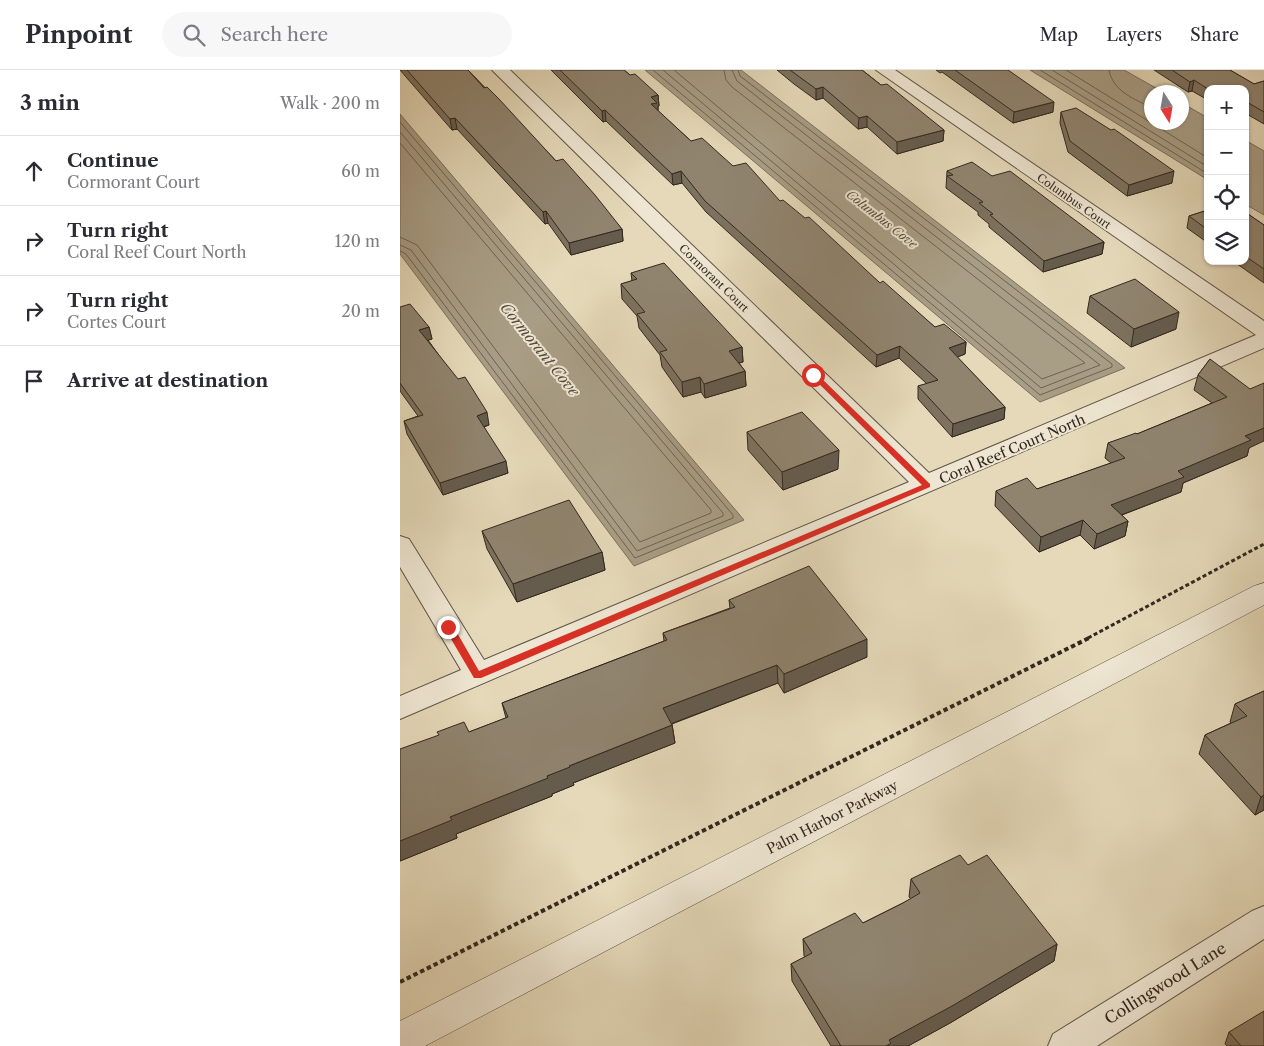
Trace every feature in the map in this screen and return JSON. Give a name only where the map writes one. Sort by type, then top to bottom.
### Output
[{"type":"street","name":"Cormorant Court","points":[[500,70],[927,486]]},
{"type":"street","name":"Columbus Court","points":[[884,70],[1264,331]]},
{"type":"street","name":"Coral Reef Court North","points":[[400,708],[927,486],[1264,340]]},
{"type":"street","points":[[400,545],[478,675]]},
{"type":"street","name":"Palm Harbor Parkway","points":[[400,1040],[1264,593]]},
{"type":"street","name":"Collingwood Lane","points":[[1066,1046],[1264,921]]},
{"type":"path","points":[[400,982],[1104,630],[1264,544]]},
{"type":"water","name":"Columbus Cove","points":[[645,70],[741,70],[1125,368],[1040,402]]},
{"type":"water","points":[[1030,70],[1124,70],[1151,85],[1144,85],[1144,130],[1189,130],[1189,107],[1204,116],[1204,178]]},
{"type":"water","name":"Cormorant Cove","points":[[400,114],[744,520],[634,566],[400,254]]},
{"type":"water","points":[[1249,142],[1264,151],[1264,215],[1249,206]]},
{"type":"building","points":[[407,70],[468,70],[484,88],[487,87],[499,99],[556,161],[563,159],[622,229],[569,243],[546,211],[543,212],[455,118],[450,119]]},
{"type":"building","points":[[560,70],[624,70],[630,75],[635,74],[658,95],[651,97],[657,103],[651,104],[691,141],[702,138],[733,166],[746,163],[780,201],[783,200],[805,218],[809,217],[880,283],[883,281],[935,327],[944,324],[966,342],[949,348],[1005,407],[953,424],[918,386],[938,380],[900,346],[877,355],[705,201],[681,171],[672,174]]},
{"type":"building","points":[[790,70],[862,70],[881,85],[887,84],[944,130],[897,142],[867,116],[859,118],[823,87],[816,89]]},
{"type":"building","points":[[955,70],[1008,70],[1054,102],[1014,112]]},
{"type":"building","points":[[1172,70],[1230,70],[1254,84],[1264,81],[1264,112],[1249,103],[1249,85],[1204,86],[1194,80],[1190,82]]},
{"type":"building","points":[[1076,108],[1111,130],[1114,129],[1174,171],[1129,185],[1070,141],[1061,112]]},
{"type":"building","points":[[972,162],[992,176],[1010,171],[1104,242],[1044,261],[990,215],[993,214],[979,203],[983,202],[947,176],[953,175],[947,171]]},
{"type":"building","points":[[1204,211],[1204,227],[1189,216]]},
{"type":"building","points":[[1249,215],[1264,225],[1264,269],[1249,259]]},
{"type":"building","points":[[664,263],[742,347],[729,351],[745,371],[704,384],[700,377],[682,382],[660,352],[667,350],[637,314],[645,312],[621,284],[637,279],[631,273]]},
{"type":"building","points":[[1135,279],[1179,312],[1134,329],[1090,296]]},
{"type":"building","points":[[410,304],[429,327],[419,330],[458,379],[465,377],[487,412],[477,416],[506,461],[440,483],[404,421],[423,415],[400,383],[400,307]]},
{"type":"building","points":[[1210,359],[1250,389],[1264,383],[1264,428],[1245,436],[1251,440],[1178,471],[1184,477],[1111,505],[1128,521],[1097,534],[1083,520],[1041,537],[996,491],[1027,478],[1037,489],[1125,458],[1108,443],[1137,434],[1227,397],[1198,375]]},
{"type":"building","points":[[802,412],[839,450],[782,472],[747,432]]},
{"type":"building","points":[[569,500],[602,552],[513,584],[482,531]]},
{"type":"building","points":[[809,566],[867,639],[784,674],[777,665],[663,708],[672,725],[569,766],[547,776],[548,778],[450,817],[452,820],[400,841],[400,749],[439,735],[437,732],[464,722],[469,732],[508,717],[502,703],[667,640],[663,633],[735,607],[729,600]]},
{"type":"building","points":[[1264,691],[1264,795],[1261,797],[1205,735],[1247,716],[1235,704]]},
{"type":"building","points":[[960,855],[968,865],[987,855],[1057,944],[952,1006],[889,1040],[891,1043],[886,1046],[841,1046],[791,964],[812,953],[803,939],[855,913],[863,923],[903,903],[920,893],[911,879]]},
{"type":"building","points":[[1264,1011],[1264,1046],[1241,1046],[1229,1032]]},
{"type":"route","points":[[448,627],[478,675],[927,486],[813,375]]}]
